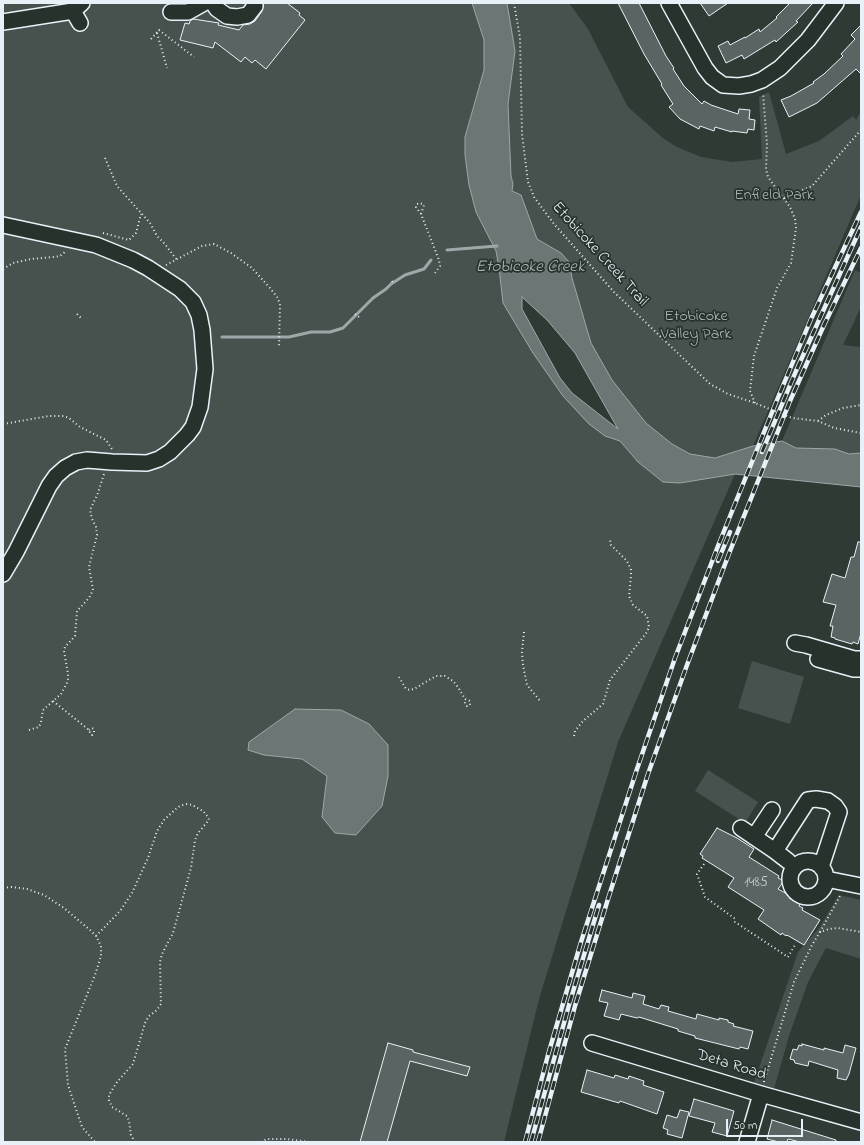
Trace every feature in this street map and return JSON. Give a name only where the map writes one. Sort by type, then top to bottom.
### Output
[{"type":"street","points":[[171,12],[188,12],[204,3]]},
{"type":"street","points":[[213,3],[217,9],[227,16],[237,17],[248,15],[255,6],[254,3]]},
{"type":"street","points":[[669,3],[704,68],[712,77],[723,84],[731,86],[751,84],[762,80],[780,68],[808,40],[836,3]]},
{"type":"street","points":[[3,22],[78,12]]},
{"type":"street","points":[[3,225],[96,245],[133,260],[180,289],[193,302],[199,315],[202,330],[204,370],[200,407],[193,427],[187,435],[159,459],[147,464],[91,460],[76,462],[65,468],[48,486],[16,552],[3,574]]},
{"type":"street","points":[[795,643],[854,659],[861,659]]},
{"type":"street","points":[[818,659],[854,669],[861,669]]},
{"type":"street","points":[[775,851],[808,800],[816,799],[828,801],[839,812],[823,873],[845,883],[861,886]]},
{"type":"street","points":[[754,837],[772,810]]},
{"type":"street","points":[[741,828],[788,861]]},
{"type":"street","name":"Deta Road","points":[[592,1042],[761,1094],[861,1122]]},
{"type":"street","points":[[747,1142],[761,1094]]},
{"type":"path","name":"Etobicoke Creek Trail","points":[[514,3],[520,38],[524,160],[528,182],[534,198],[554,224],[614,292],[710,384],[728,394],[792,418],[818,421],[847,431],[861,433]]},
{"type":"path","points":[[151,39],[159,30],[172,42],[183,48],[194,57]]},
{"type":"path","points":[[156,33],[167,68]]},
{"type":"path","points":[[755,403],[750,391],[754,356],[777,288],[791,263],[796,228],[795,219],[790,207],[772,184],[766,169],[767,144],[762,80]]},
{"type":"path","points":[[784,198],[812,186],[861,130]]},
{"type":"path","points":[[105,158],[118,186],[150,223],[157,236],[176,259]]},
{"type":"path","points":[[421,214],[424,205],[420,203],[417,204],[416,207],[421,214],[440,260],[440,266],[435,273]]},
{"type":"path","points":[[100,233],[129,240],[136,233],[142,214]]},
{"type":"path","points":[[3,269],[13,263],[31,259],[60,256],[77,241]]},
{"type":"path","points":[[156,273],[163,266],[202,246],[214,244],[231,253],[247,264],[277,297],[280,304],[279,345]]},
{"type":"path","points":[[77,314],[81,318]]},
{"type":"path","points":[[356,314],[359,317]]},
{"type":"path","points":[[818,421],[826,415],[843,408],[861,405]]},
{"type":"path","points":[[3,424],[49,416],[64,416],[69,418],[80,428],[106,440],[114,454],[112,462],[105,471],[98,493],[90,510],[97,535],[89,567],[93,590],[89,598],[77,611],[75,636],[65,647],[64,651],[68,681],[61,694],[43,710],[39,727],[29,730]]},
{"type":"path","points":[[574,736],[575,731],[583,722],[603,704],[610,680],[643,638],[649,627],[647,616],[633,605],[629,596],[631,570],[627,560],[611,545],[610,540]]},
{"type":"path","points":[[524,632],[522,665],[527,685],[541,702]]},
{"type":"path","points":[[399,677],[406,689],[414,690],[436,676],[445,676],[453,681],[465,699]]},
{"type":"path","points":[[53,701],[89,730]]},
{"type":"path","points":[[96,936],[112,921],[132,893],[148,858],[159,825],[171,813],[183,805],[192,805],[203,810],[209,820],[198,833],[195,840],[191,868],[173,933],[160,962],[161,1004],[157,1010],[149,1016],[145,1023],[133,1064],[117,1082],[109,1096],[112,1107],[127,1116],[131,1135],[136,1142]]},
{"type":"path","points":[[704,864],[697,874],[706,897],[734,918],[735,922],[788,957],[796,943]]},
{"type":"path","points":[[761,1094],[794,982],[812,944],[840,898],[845,883]]},
{"type":"path","points":[[3,888],[11,887],[27,889],[44,895],[64,908],[96,936],[101,946],[101,956],[95,975],[65,1049],[68,1085],[82,1127],[95,1142]]},
{"type":"path","points":[[820,932],[838,928],[861,932]]},
{"type":"path","points":[[261,1142],[267,1140],[286,1139],[310,1142]]},
{"type":"green space","points":[[3,3],[472,3],[484,40],[484,70],[465,137],[476,212],[496,251],[503,303],[533,353],[563,396],[605,436],[620,441],[638,462],[663,482],[680,483],[735,474],[618,742],[539,999],[504,1142],[3,1142]]},
{"type":"green space","name":"Etobicoke Valley Park","points":[[507,3],[569,3],[588,29],[628,107],[664,139],[677,147],[701,157],[732,162],[762,159],[759,97],[769,92],[786,154],[819,141],[853,116],[856,120],[861,111],[861,195],[753,446],[715,458],[690,454],[672,444],[646,423],[612,380],[591,343],[569,263],[561,253],[537,239],[521,195],[512,191],[513,184],[511,176],[508,104],[515,51]]},
{"type":"green space","points":[[855,270],[861,273],[861,307],[843,345],[861,347],[861,453],[849,454],[835,449],[796,448],[782,441]]},
{"type":"green space","points":[[752,661],[804,677],[790,724],[738,708]]},
{"type":"green space","points":[[708,770],[758,802],[745,823],[695,791]]},
{"type":"green space","points":[[839,895],[861,900],[861,959],[826,948],[808,982],[789,1036],[774,1089],[754,1083],[798,952],[819,928]]},
{"type":"water","name":"Etobicoke Creek","points":[[472,3],[507,3],[515,51],[508,104],[511,176],[513,184],[512,191],[521,195],[537,239],[561,253],[570,263],[572,278],[591,343],[612,380],[646,423],[672,444],[690,454],[715,458],[753,446],[782,441],[796,448],[835,449],[849,454],[861,453],[861,487],[735,474],[680,483],[663,482],[638,462],[620,441],[605,436],[589,424],[563,396],[533,353],[503,303],[496,251],[476,212],[469,185],[465,155],[465,137],[484,70],[484,40]],"holes":[[[522,297],[547,320],[575,353],[618,429],[572,393],[560,378],[522,309]]]},
{"type":"water","points":[[295,709],[341,710],[369,724],[388,745],[388,776],[382,806],[356,835],[335,833],[322,817],[327,776],[302,759],[264,755],[248,750],[249,742]]},
{"type":"building","points":[[263,3],[287,3],[300,13],[299,15],[305,20],[266,69],[255,60],[252,63],[245,57],[241,62],[215,42],[213,48],[180,40],[185,23],[189,24],[193,19],[219,23],[218,25],[239,30],[243,25],[250,24],[255,21],[262,11]]},
{"type":"building","points":[[618,3],[639,3],[666,56],[674,68],[673,69],[684,86],[702,104],[704,101],[711,105],[738,114],[739,109],[750,110],[749,119],[755,120],[754,130],[748,129],[747,133],[732,132],[715,127],[714,131],[700,126],[699,129],[680,119],[669,107],[673,104],[644,54]]},
{"type":"building","points":[[700,3],[728,3],[709,16]]},
{"type":"building","points":[[790,3],[813,3],[796,21],[798,22],[776,42],[775,40],[744,59],[742,55],[726,63],[718,46],[728,41],[730,45],[759,29],[760,32],[777,18],[776,17]]},
{"type":"building","points":[[861,25],[861,74],[856,69],[817,103],[789,117],[781,100],[814,83],[813,82],[824,74],[843,56],[841,54],[855,39],[851,35]]},
{"type":"building","points":[[858,542],[861,542],[861,633],[858,644],[853,642],[852,644],[831,637],[833,626],[830,626],[836,605],[823,602],[832,574],[845,578],[851,557],[854,557]]},
{"type":"building","points":[[717,828],[754,849],[749,857],[779,876],[778,878],[784,881],[778,889],[791,896],[789,898],[800,904],[799,906],[803,908],[802,910],[820,920],[804,945],[787,935],[786,936],[782,933],[781,935],[758,919],[764,910],[728,887],[734,878],[702,858],[703,856],[700,854]]},
{"type":"building","points":[[602,990],[632,998],[633,993],[645,996],[643,1004],[659,1009],[661,1005],[669,1007],[668,1011],[696,1019],[697,1014],[719,1020],[719,1018],[728,1020],[728,1022],[734,1024],[733,1026],[753,1031],[748,1049],[740,1047],[739,1049],[695,1038],[695,1036],[678,1031],[678,1029],[639,1017],[637,1018],[621,1014],[619,1020],[604,1016],[608,1003],[599,1001]]},
{"type":"building","points":[[388,1043],[413,1050],[413,1052],[470,1067],[467,1076],[410,1061],[387,1142],[360,1142]]},
{"type":"building","points":[[802,1044],[843,1053],[845,1045],[856,1048],[846,1080],[837,1078],[838,1070],[809,1061],[808,1066],[795,1063],[794,1060],[790,1059],[793,1049],[797,1050],[799,1045],[802,1046]]},
{"type":"building","points":[[587,1070],[614,1078],[615,1075],[628,1079],[629,1076],[644,1081],[643,1085],[664,1092],[657,1114],[620,1101],[619,1103],[581,1092]]},
{"type":"building","points":[[694,1099],[734,1111],[727,1136],[712,1132],[715,1123],[689,1116]]},
{"type":"building","points":[[680,1110],[689,1112],[682,1138],[667,1134],[668,1130],[663,1128],[667,1115],[677,1118]]},
{"type":"building","points":[[772,1120],[836,1140],[836,1142],[800,1142],[788,1139],[787,1142],[779,1142],[767,1139]]},
{"type":"waterway","points":[[447,250],[497,246]]},
{"type":"waterway","points":[[222,337],[289,337],[311,332],[330,332],[343,328],[373,298],[391,284],[405,275],[424,269],[431,260]]},
{"type":"railway","points":[[525,1142],[548,1055],[581,942],[675,658],[777,400],[811,319],[861,212]]},
{"type":"railway","points":[[762,452],[796,371],[861,227]]},
{"type":"railway","points":[[538,1142],[575,1006],[608,899],[648,774],[687,665],[730,551],[790,401],[861,248]]},
{"type":"railway","points":[[718,561],[730,532]]},
{"type":"railway","points":[[531,1142],[569,1005],[599,905]]},
{"type":"park label","name":"Enfield Park","points":[[774,196]]}]
